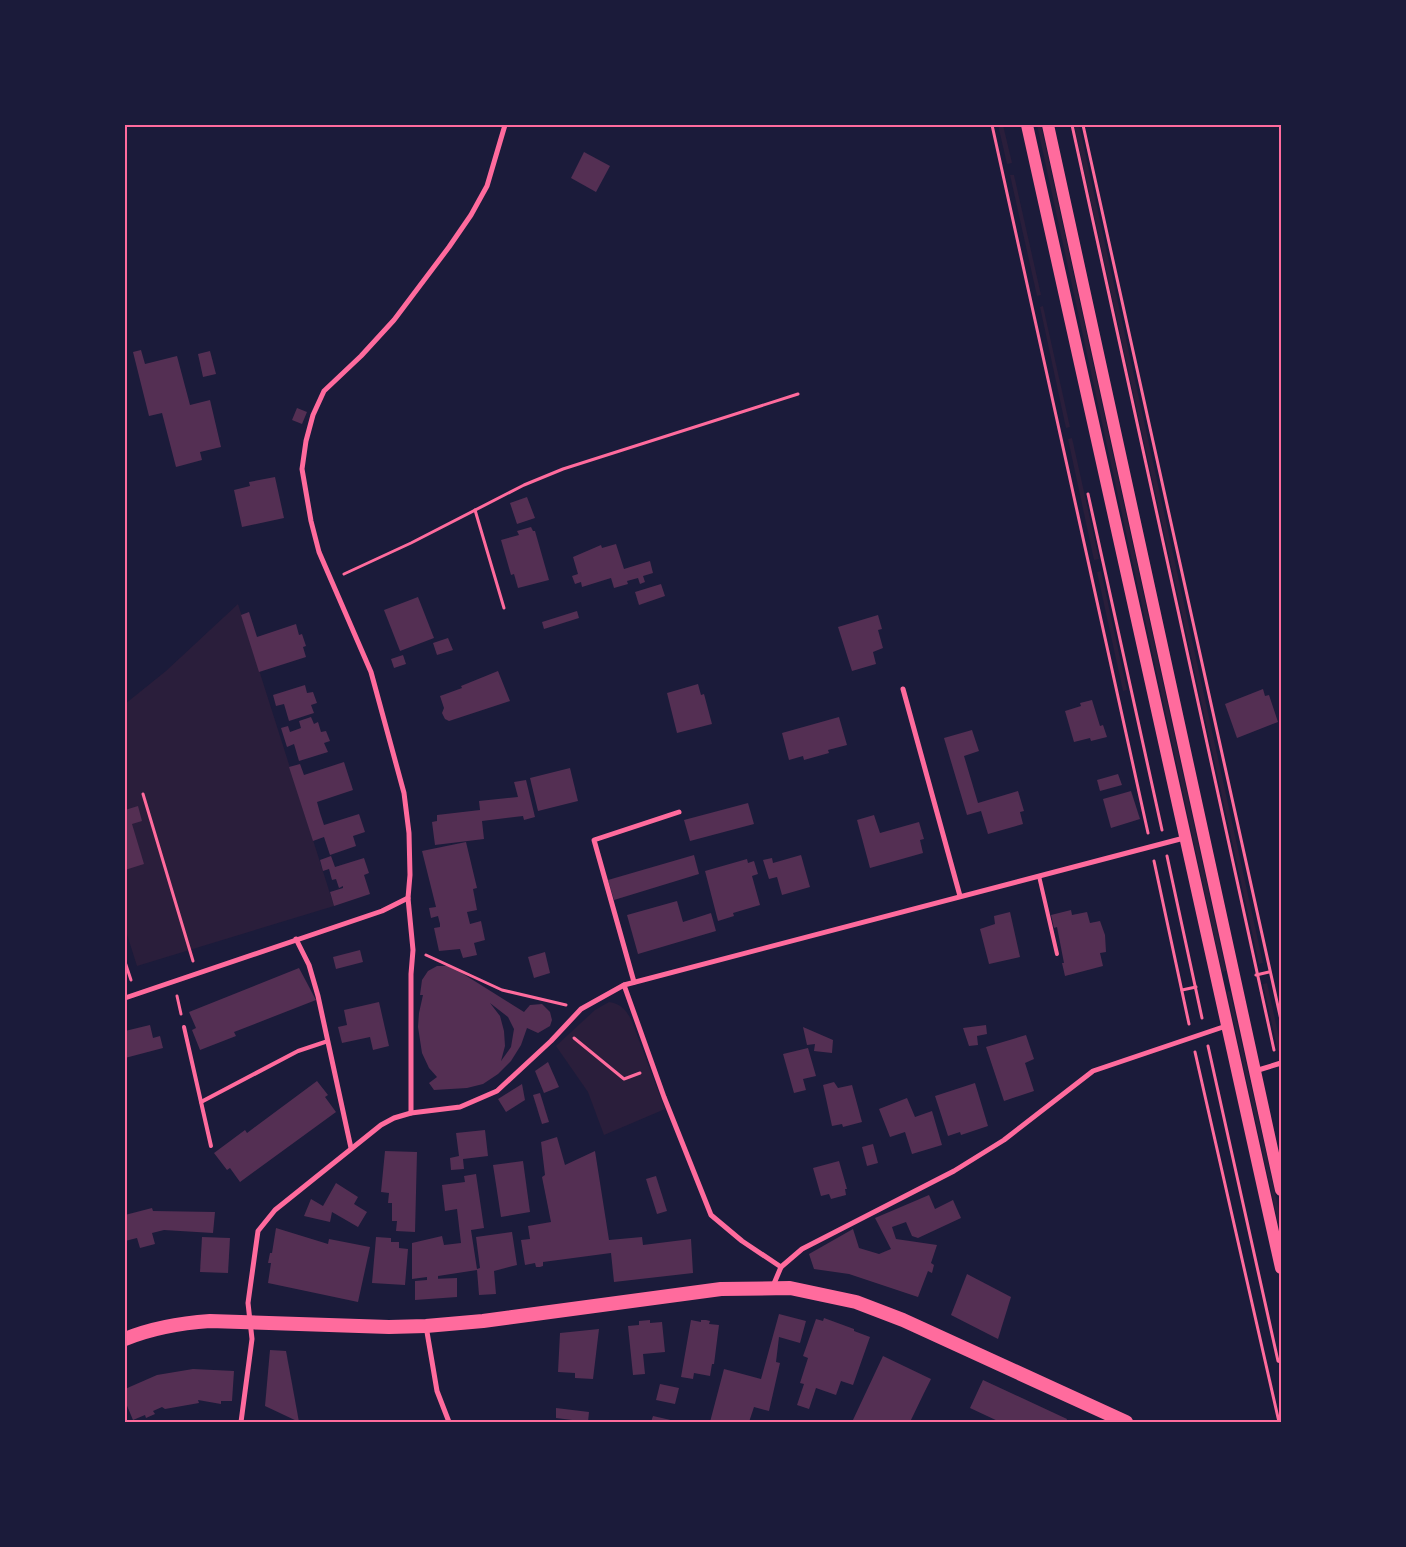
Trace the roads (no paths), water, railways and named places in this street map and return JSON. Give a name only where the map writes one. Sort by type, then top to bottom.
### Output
[{"type":"highway","points":[[125,1339],[185,1323],[248,1322],[389,1327],[426,1326],[483,1321],[721,1289],[790,1288],[856,1302],[903,1320],[1126,1422]]},
{"type":"main road","points":[[1027,125],[1281,1268]]},
{"type":"main road","points":[[1048,125],[1281,1190]]},
{"type":"street","points":[[411,1113],[411,974],[414,950],[408,898],[410,875],[409,833],[404,793],[371,672],[319,552],[311,521],[302,469],[313,414],[324,391],[361,356],[394,320],[471,216],[487,186],[505,125]]},
{"type":"street","points":[[903,689],[960,896]]},
{"type":"street","points":[[634,982],[594,840],[679,812]]},
{"type":"street","points":[[241,1422],[252,1339],[248,1322],[248,1303],[260,1227],[275,1210],[381,1124],[411,1113],[460,1107],[497,1091],[562,1029],[581,1008],[624,985],[1185,838]]},
{"type":"street","points":[[125,998],[382,911],[408,898]]},
{"type":"street","points":[[296,939],[303,950],[314,981],[351,1148]]},
{"type":"street","points":[[624,985],[711,1215],[742,1241],[781,1267]]},
{"type":"street","points":[[773,1287],[781,1267],[802,1249],[954,1171],[996,1145],[1093,1071],[1226,1026]]},
{"type":"street","points":[[1254,1071],[1279,1064]]},
{"type":"street","points":[[426,1326],[437,1391],[449,1422]]},
{"type":"lane","points":[[1038,876],[1057,954]]},
{"type":"lane","points":[[184,1027],[211,1146]]},
{"type":"lane","points":[[201,1102],[298,1051],[328,1041]]}]
